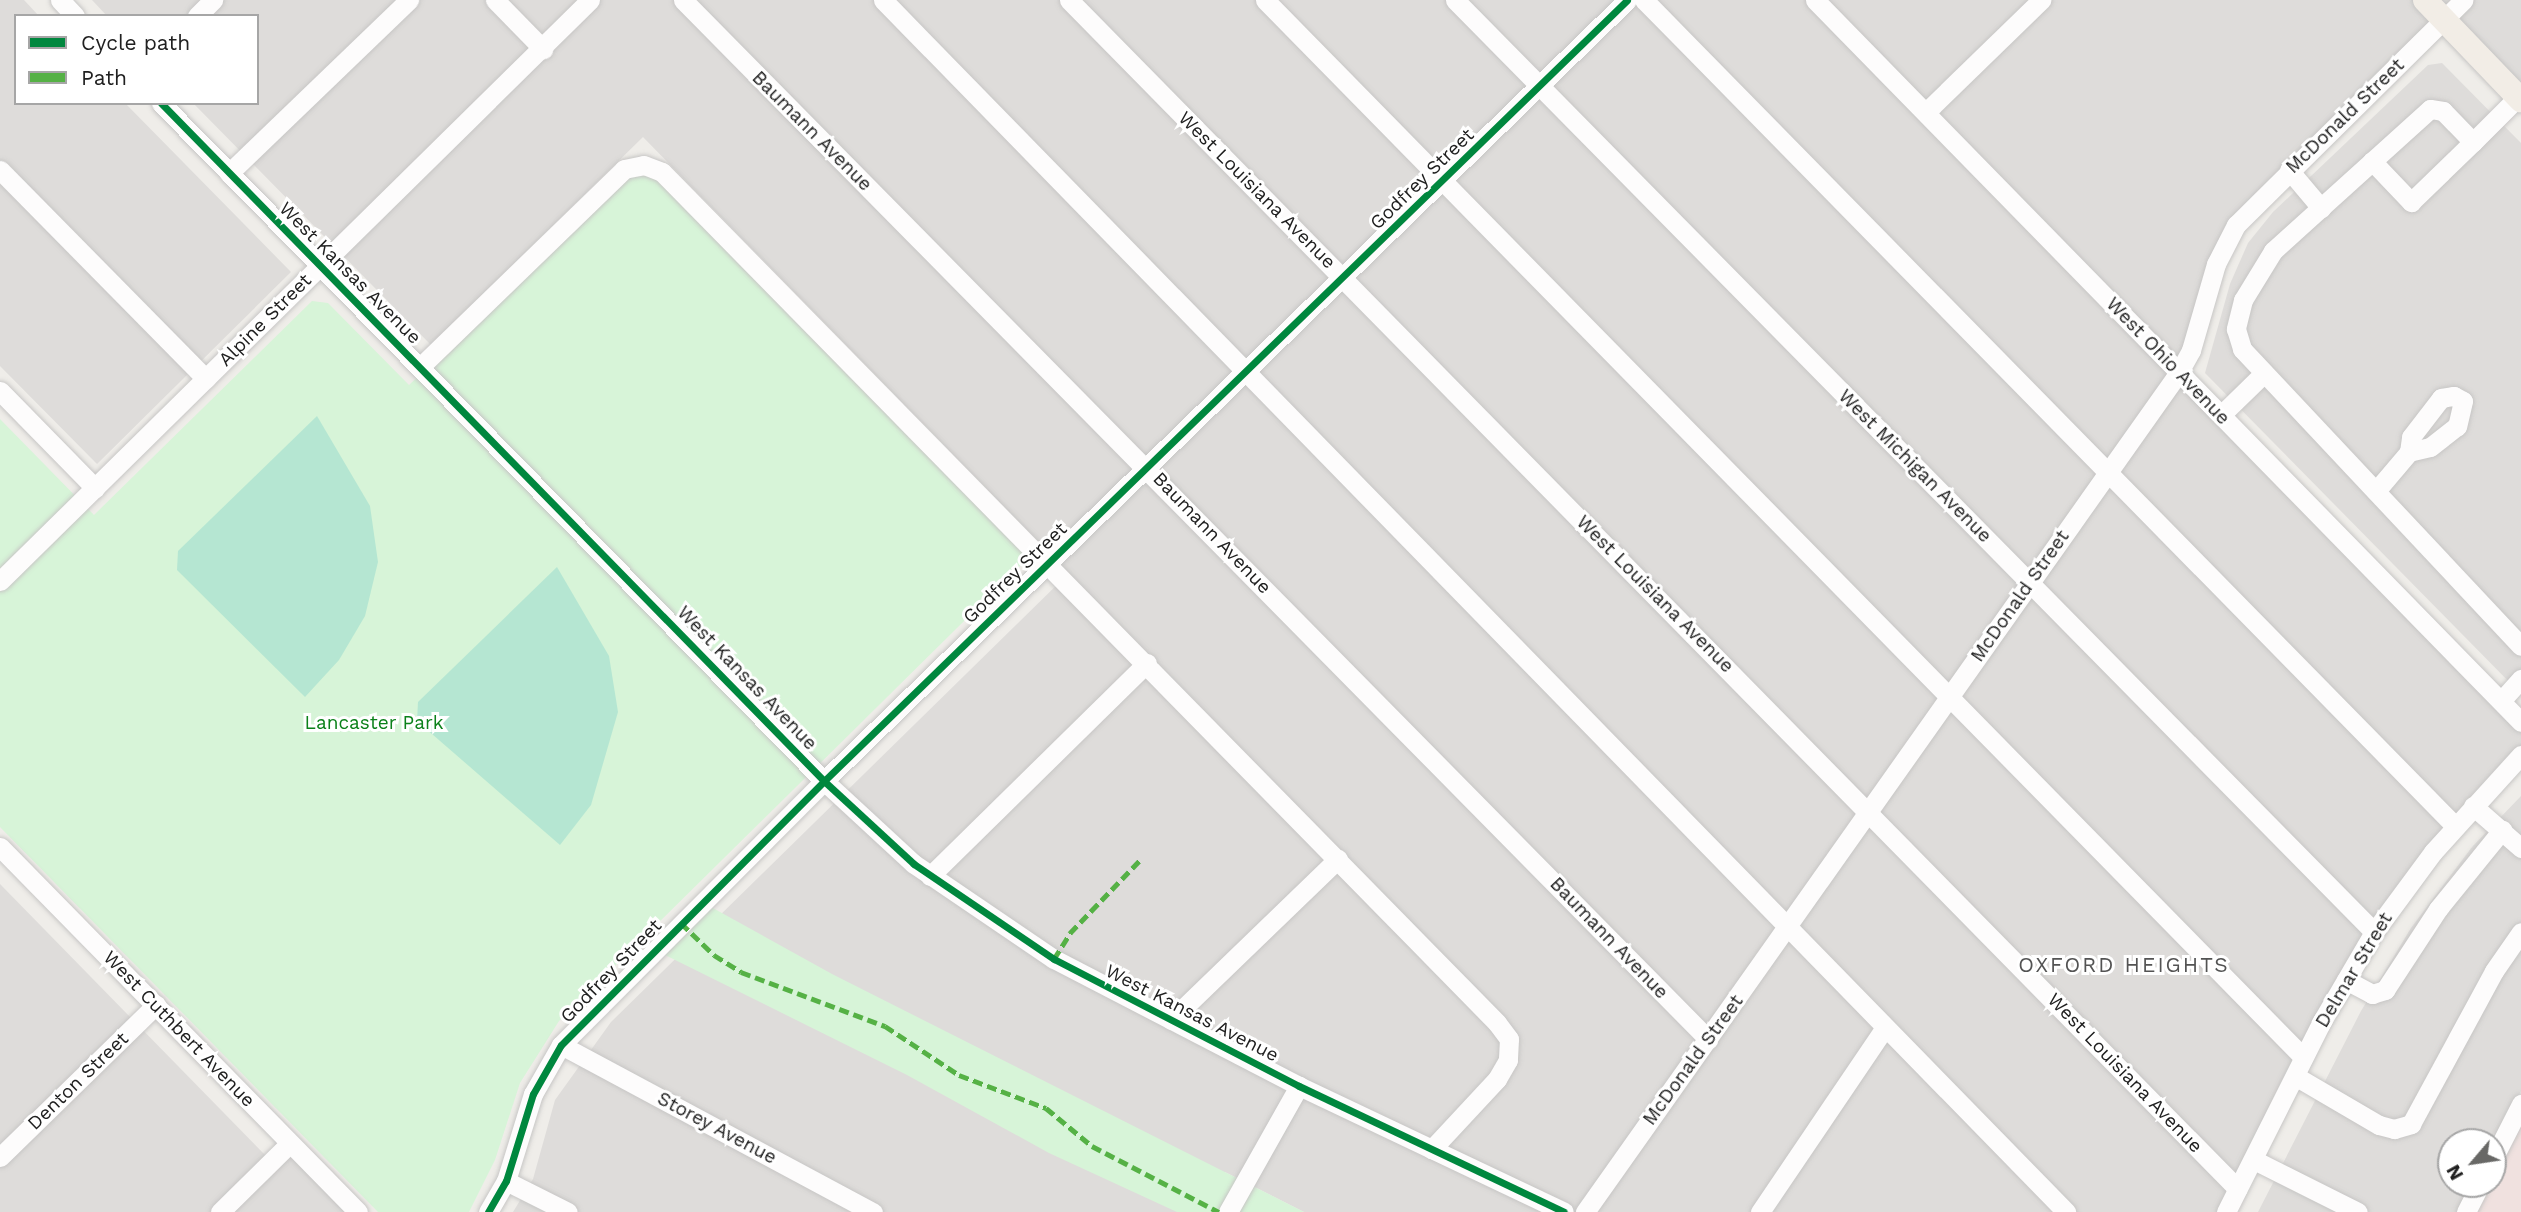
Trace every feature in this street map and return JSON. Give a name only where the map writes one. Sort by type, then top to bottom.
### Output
[{"type":"main road","points":[[2425,0],[2520,98]]},
{"type":"street","points":[[60,0],[73,14]]},
{"type":"street","points":[[199,14],[213,0]]},
{"type":"street","points":[[229,173],[410,0]]},
{"type":"street","points":[[495,0],[543,49]]},
{"type":"street","name":"Alpine Street","points":[[0,581],[590,0]]},
{"type":"street","name":"Baumann Avenue","points":[[683,0],[1708,1039]]},
{"type":"street","points":[[883,0],[1788,927],[1884,1029],[2066,1212]]},
{"type":"street","name":"West Louisiana Avenue","points":[[1069,0],[2238,1189]]},
{"type":"street","points":[[1265,0],[1948,699],[2303,1057]]},
{"type":"street","name":"West Michigan Avenue","points":[[1455,0],[2374,932]]},
{"type":"street","name":"Godfrey Street","points":[[488,1212],[506,1181],[533,1094],[561,1045],[824,781],[1627,0]]},
{"type":"street","points":[[1644,0],[2455,826]]},
{"type":"street","name":"West Ohio Avenue","points":[[1815,0],[2521,722]]},
{"type":"street","points":[[1926,112],[2041,0]]},
{"type":"street","name":"McDonald Street","points":[[1586,1212],[2179,372],[2227,239],[2289,170],[2463,0]]},
{"type":"street","points":[[2372,161],[2411,202],[2520,98]]},
{"type":"street","name":"West Kansas Avenue","points":[[163,105],[824,781],[930,876],[1054,959],[1299,1086],[1564,1212]]},
{"type":"street","points":[[2473,142],[2444,111],[2430,109],[2273,251],[2243,300],[2236,330],[2242,349],[2521,646]]},
{"type":"street","points":[[420,368],[624,169],[644,165],[662,172],[1047,565],[1147,663],[1509,1040],[1508,1060],[1497,1079],[1432,1149]]},
{"type":"street","points":[[0,170],[206,379]]},
{"type":"street","points":[[2289,170],[2321,208]]},
{"type":"street","points":[[2221,415],[2264,373]]},
{"type":"street","points":[[0,391],[95,488]]},
{"type":"street","points":[[2376,491],[2409,452]]},
{"type":"street","points":[[930,876],[1147,663]]},
{"type":"street","points":[[2501,701],[2521,679]]},
{"type":"street","name":"Delmar Street","points":[[2227,1212],[2303,1057],[2374,932],[2455,826],[2521,755]]},
{"type":"street","points":[[2473,806],[2521,848]]},
{"type":"street","points":[[2346,980],[2372,995],[2385,989],[2438,909],[2502,830]]},
{"type":"street","name":"West Cuthbert Avenue","points":[[0,847],[358,1212]]},
{"type":"street","points":[[1171,1020],[1338,859]]},
{"type":"street","points":[[0,876],[15,862]]},
{"type":"street","points":[[2295,1076],[2379,1125],[2394,1129],[2411,1124],[2494,971],[2521,932]]},
{"type":"street","name":"Denton Street","points":[[0,1157],[156,1005]]},
{"type":"street","points":[[1760,1212],[1884,1029]]},
{"type":"street","name":"Storey Avenue","points":[[561,1045],[873,1212]]},
{"type":"street","points":[[1228,1212],[1299,1086]]},
{"type":"street","points":[[2507,1132],[2521,1104]]},
{"type":"street","points":[[220,1212],[290,1143]]},
{"type":"street","points":[[2254,1160],[2358,1212]]},
{"type":"street","points":[[506,1181],[568,1212]]},
{"type":"shaded area","points":[[0,0],[24,0],[37,14],[14,14],[14,105],[127,105],[291,272],[97,464],[0,366]]},
{"type":"shaded area","points":[[92,0],[2521,0],[2521,102],[2437,17],[2250,199],[2181,371],[2521,718],[2521,755],[2382,922],[2223,1212],[1304,1212],[1225,1172],[1203,1212],[513,1212],[533,1179],[555,1100],[611,1022],[1069,573],[643,137],[431,345],[195,105],[259,105],[259,14],[105,14]]},
{"type":"shaded area","points":[[2442,63],[2521,143],[2521,694],[2205,373],[2230,284],[2248,243],[2273,212],[2428,65]]},
{"type":"shaded area","points":[[2521,796],[2521,1091],[2502,1128],[2437,1128],[2437,1198],[2467,1198],[2460,1212],[2258,1212],[2361,1011],[2411,928],[2472,847]]},
{"type":"shaded area","points":[[0,884],[266,1156],[211,1212],[0,1212]]},
{"type":"shaded area","points":[[2521,1098],[2521,1212],[2464,1212],[2471,1198],[2507,1198],[2506,1128]]},
{"type":"shaded area","points":[[290,1141],[360,1212],[218,1212]]},
{"type":"green space","name":"Lancaster Park","points":[[652,173],[1030,556],[559,1021],[520,1083],[495,1160],[469,1212],[378,1212],[0,827],[0,419],[94,515],[312,301],[328,303],[409,385],[632,174]]},
{"type":"green space","points":[[317,416],[370,506],[378,562],[365,616],[339,660],[305,697],[177,570],[178,551]]},
{"type":"green space","points":[[557,567],[609,656],[618,712],[591,805],[560,845],[417,721],[418,702]]},
{"type":"green space","points":[[711,907],[832,974],[1304,1212],[1177,1212],[1049,1153],[907,1075],[657,951]]},
{"type":"marked path","points":[[1054,959],[1070,933],[1141,859]]},
{"type":"marked path","points":[[681,923],[714,955],[741,972],[885,1026],[959,1075],[1046,1108],[1092,1146],[1219,1212]]},
{"type":"cycle path","points":[[488,1212],[506,1181],[533,1094],[561,1045],[824,781],[1627,0]]},
{"type":"cycle path","points":[[163,105],[824,781],[914,864],[1054,959],[1299,1086],[1564,1212]]},
{"type":"district","name":"OXFORD HEIGHTS","points":[[2124,965]]}]
